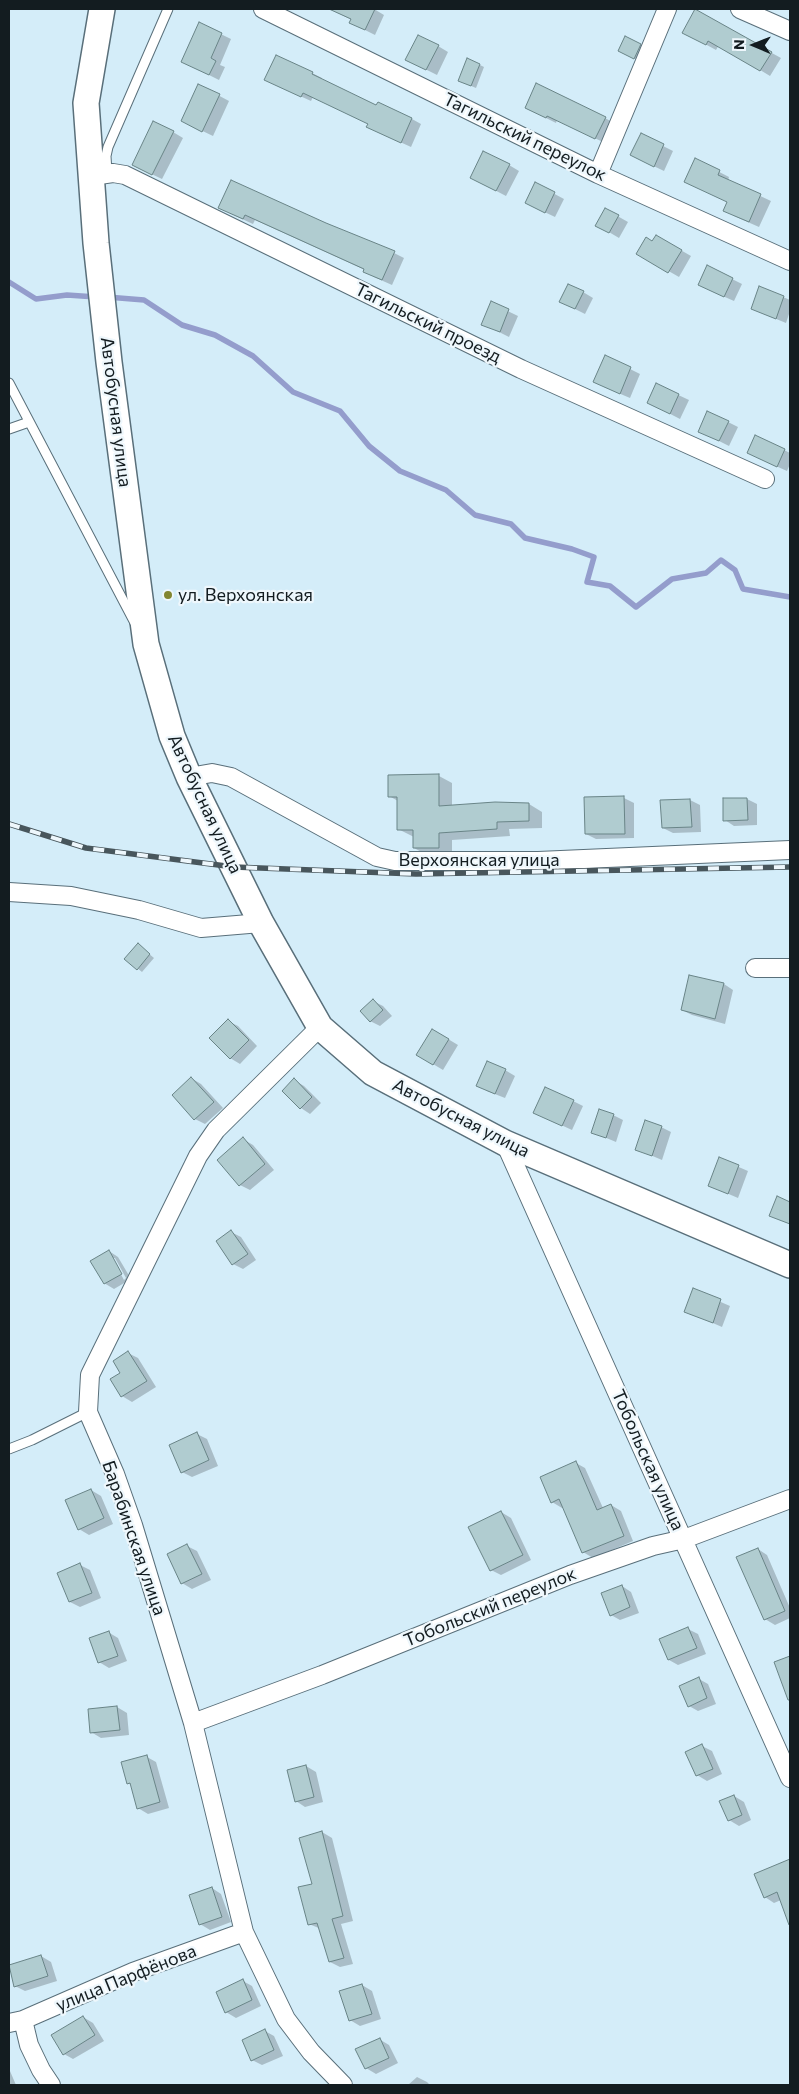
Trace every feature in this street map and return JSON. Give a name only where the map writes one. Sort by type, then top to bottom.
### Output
[{"type":"street","name":"Автобусная улица","points":[[102,9],[86,103],[99,174],[96,243],[109,362],[146,644],[172,736],[189,777],[261,923],[320,1027],[373,1074],[505,1143],[790,1265]]},
{"type":"street","name":"Тагильский переулок","points":[[262,9],[598,174],[790,260]]},
{"type":"street","points":[[598,174],[667,9]]},
{"type":"street","points":[[740,9],[790,31]]},
{"type":"street","name":"Тагильский проезд","points":[[99,174],[125,175],[521,369],[764,479]]},
{"type":"street","name":"Верхоянская улица","points":[[189,777],[212,773],[231,777],[377,857],[396,861],[538,861],[790,850]]},
{"type":"street","points":[[9,892],[71,896],[139,910],[201,928],[261,923]]},
{"type":"street","points":[[755,968],[790,968]]},
{"type":"street","name":"Барабинская улица","points":[[320,1027],[216,1130],[198,1156],[90,1375],[88,1412],[115,1474],[133,1525],[193,1723],[244,1932],[286,2019],[311,2052],[343,2085]]},
{"type":"street","name":"Тобольская улица","points":[[505,1143],[790,1778]]},
{"type":"street","name":"Тобольский переулок","points":[[193,1723],[322,1675],[570,1575],[653,1546],[684,1540],[790,1500]]},
{"type":"street","name":"улица Парфёнова","points":[[16,2022],[133,1972],[244,1932]]},
{"type":"street","points":[[16,2022],[51,2085]]},
{"type":"lane","points":[[99,174],[108,148],[168,9]]},
{"type":"lane","points":[[9,382],[146,644]]},
{"type":"lane","points":[[9,429],[29,422]]},
{"type":"lane","points":[[9,1449],[32,1440],[88,1412]]},
{"type":"building","points":[[329,9],[375,9],[365,30],[349,23],[351,19]]},
{"type":"building","points":[[695,9],[772,52],[760,71],[708,41],[706,45],[682,33]]},
{"type":"building","points":[[199,22],[222,33],[211,58],[216,61],[209,75],[181,62]]},
{"type":"building","points":[[418,35],[439,45],[426,70],[405,60]]},
{"type":"building","points":[[625,36],[641,44],[634,59],[618,51]]},
{"type":"building","points":[[276,55],[376,105],[378,102],[412,118],[401,143],[366,127],[368,124],[303,93],[301,97],[264,80]]},
{"type":"building","points":[[467,58],[480,64],[471,86],[458,81]]},
{"type":"building","points":[[536,83],[606,117],[595,139],[547,116],[546,118],[525,108]]},
{"type":"building","points":[[198,84],[220,94],[202,132],[181,121]]},
{"type":"building","points":[[153,121],[174,131],[152,175],[132,165]]},
{"type":"building","points":[[641,133],[664,144],[654,167],[630,155]]},
{"type":"building","points":[[483,151],[510,164],[496,191],[470,178]]},
{"type":"building","points":[[695,158],[720,170],[718,175],[761,194],[749,222],[723,211],[727,202],[684,182]]},
{"type":"building","points":[[231,180],[326,223],[395,251],[382,280],[363,272],[364,269],[245,215],[243,219],[218,208]]},
{"type":"building","points":[[535,182],[555,192],[545,213],[525,203]]},
{"type":"building","points":[[605,208],[619,215],[609,233],[595,226]]},
{"type":"building","points":[[656,235],[682,250],[668,273],[636,254],[646,237],[652,241]]},
{"type":"building","points":[[707,265],[733,278],[724,297],[698,285]]},
{"type":"building","points":[[568,284],[584,291],[575,309],[559,302]]},
{"type":"building","points":[[759,286],[784,296],[776,319],[751,309]]},
{"type":"building","points":[[491,301],[509,309],[500,332],[481,325]]},
{"type":"building","points":[[605,355],[631,367],[620,394],[593,382]]},
{"type":"building","points":[[656,383],[679,394],[670,414],[647,403]]},
{"type":"building","points":[[707,411],[729,421],[719,441],[698,432]]},
{"type":"building","points":[[755,435],[785,449],[777,467],[747,453]]},
{"type":"building","points":[[439,774],[439,806],[495,802],[529,803],[529,821],[497,822],[497,829],[439,833],[439,848],[413,848],[413,830],[397,830],[397,797],[388,797],[388,775]]},
{"type":"building","points":[[624,796],[625,834],[585,834],[584,797]]},
{"type":"building","points":[[723,798],[747,798],[748,820],[723,821]]},
{"type":"building","points":[[690,799],[692,827],[662,828],[660,800]]},
{"type":"building","points":[[138,943],[150,954],[137,970],[124,959]]},
{"type":"building","points":[[689,975],[724,983],[715,1019],[681,1010]]},
{"type":"building","points":[[373,999],[383,1010],[370,1022],[360,1011]]},
{"type":"building","points":[[228,1019],[249,1040],[230,1059],[209,1038]]},
{"type":"building","points":[[432,1029],[449,1039],[433,1065],[416,1055]]},
{"type":"building","points":[[487,1061],[506,1069],[495,1094],[476,1086]]},
{"type":"building","points":[[191,1077],[214,1102],[194,1120],[172,1095]]},
{"type":"building","points":[[294,1078],[312,1097],[300,1109],[282,1091]]},
{"type":"building","points":[[545,1087],[574,1100],[562,1126],[533,1113]]},
{"type":"building","points":[[599,1109],[614,1114],[606,1138],[591,1133]]},
{"type":"building","points":[[645,1120],[662,1126],[652,1156],[635,1150]]},
{"type":"building","points":[[243,1137],[265,1164],[239,1186],[217,1160]]},
{"type":"building","points":[[719,1157],[739,1165],[728,1194],[708,1186]]},
{"type":"building","points":[[777,1196],[790,1202],[790,1224],[769,1216]]},
{"type":"building","points":[[231,1230],[248,1254],[232,1265],[216,1241]]},
{"type":"building","points":[[109,1250],[122,1274],[104,1284],[90,1261]]},
{"type":"building","points":[[693,1288],[721,1299],[713,1323],[684,1312]]},
{"type":"building","points":[[128,1351],[147,1381],[121,1397],[110,1379],[120,1373],[113,1361]]},
{"type":"building","points":[[197,1432],[209,1460],[181,1473],[169,1445]]},
{"type":"building","points":[[576,1461],[597,1510],[611,1504],[624,1536],[582,1553],[559,1499],[551,1503],[540,1477]]},
{"type":"building","points":[[91,1489],[104,1518],[78,1530],[65,1500]]},
{"type":"building","points":[[501,1511],[523,1555],[490,1571],[468,1527]]},
{"type":"building","points":[[187,1544],[202,1574],[181,1584],[167,1554]]},
{"type":"building","points":[[758,1548],[785,1611],[764,1620],[736,1557]]},
{"type":"building","points":[[80,1563],[92,1593],[69,1602],[57,1573]]},
{"type":"building","points":[[622,1585],[630,1607],[610,1616],[601,1593]]},
{"type":"building","points":[[688,1627],[697,1648],[668,1660],[659,1639]]},
{"type":"building","points":[[109,1631],[118,1656],[98,1663],[89,1638]]},
{"type":"building","points":[[790,1656],[790,1700],[788,1700],[774,1662]]},
{"type":"building","points":[[699,1677],[707,1698],[688,1707],[679,1686]]},
{"type":"building","points":[[117,1706],[120,1730],[90,1733],[88,1709]]},
{"type":"building","points":[[702,1744],[713,1769],[696,1776],[685,1752]]},
{"type":"building","points":[[147,1755],[160,1802],[137,1809],[130,1783],[127,1784],[121,1762]]},
{"type":"building","points":[[306,1765],[314,1797],[295,1802],[287,1770]]},
{"type":"building","points":[[734,1795],[742,1815],[728,1821],[719,1801]]},
{"type":"building","points":[[322,1831],[343,1916],[332,1919],[344,1958],[329,1962],[317,1923],[308,1925],[298,1887],[312,1884],[299,1838]]},
{"type":"building","points":[[790,1859],[789,1925],[777,1892],[764,1898],[754,1874]]},
{"type":"building","points":[[212,1887],[222,1917],[199,1925],[189,1895]]},
{"type":"building","points":[[41,1955],[48,1976],[14,1987],[9,1965]]},
{"type":"building","points":[[243,1979],[252,2000],[225,2013],[216,1992]]},
{"type":"building","points":[[362,1984],[372,2014],[349,2021],[339,1991]]},
{"type":"building","points":[[83,2016],[95,2035],[63,2055],[51,2035]]},
{"type":"building","points":[[265,2029],[274,2050],[251,2061],[242,2040]]},
{"type":"building","points":[[380,2038],[389,2058],[365,2069],[355,2049]]},
{"type":"waterway","points":[[9,282],[36,299],[67,295],[96,297]]},
{"type":"waterway","points":[[107,297],[144,300],[182,325],[215,335],[253,356],[293,392],[340,411],[369,446],[400,471],[446,490],[475,515],[511,524],[525,538],[572,549],[594,557],[587,582],[610,586],[636,607],[672,579],[706,573],[721,560],[735,570],[743,589],[790,597]]},
{"type":"railway","points":[[9,824],[86,848],[234,867],[416,874],[790,867]]},
{"type":"place","name":"ул. Верхоянская","points":[[168,595]]}]
